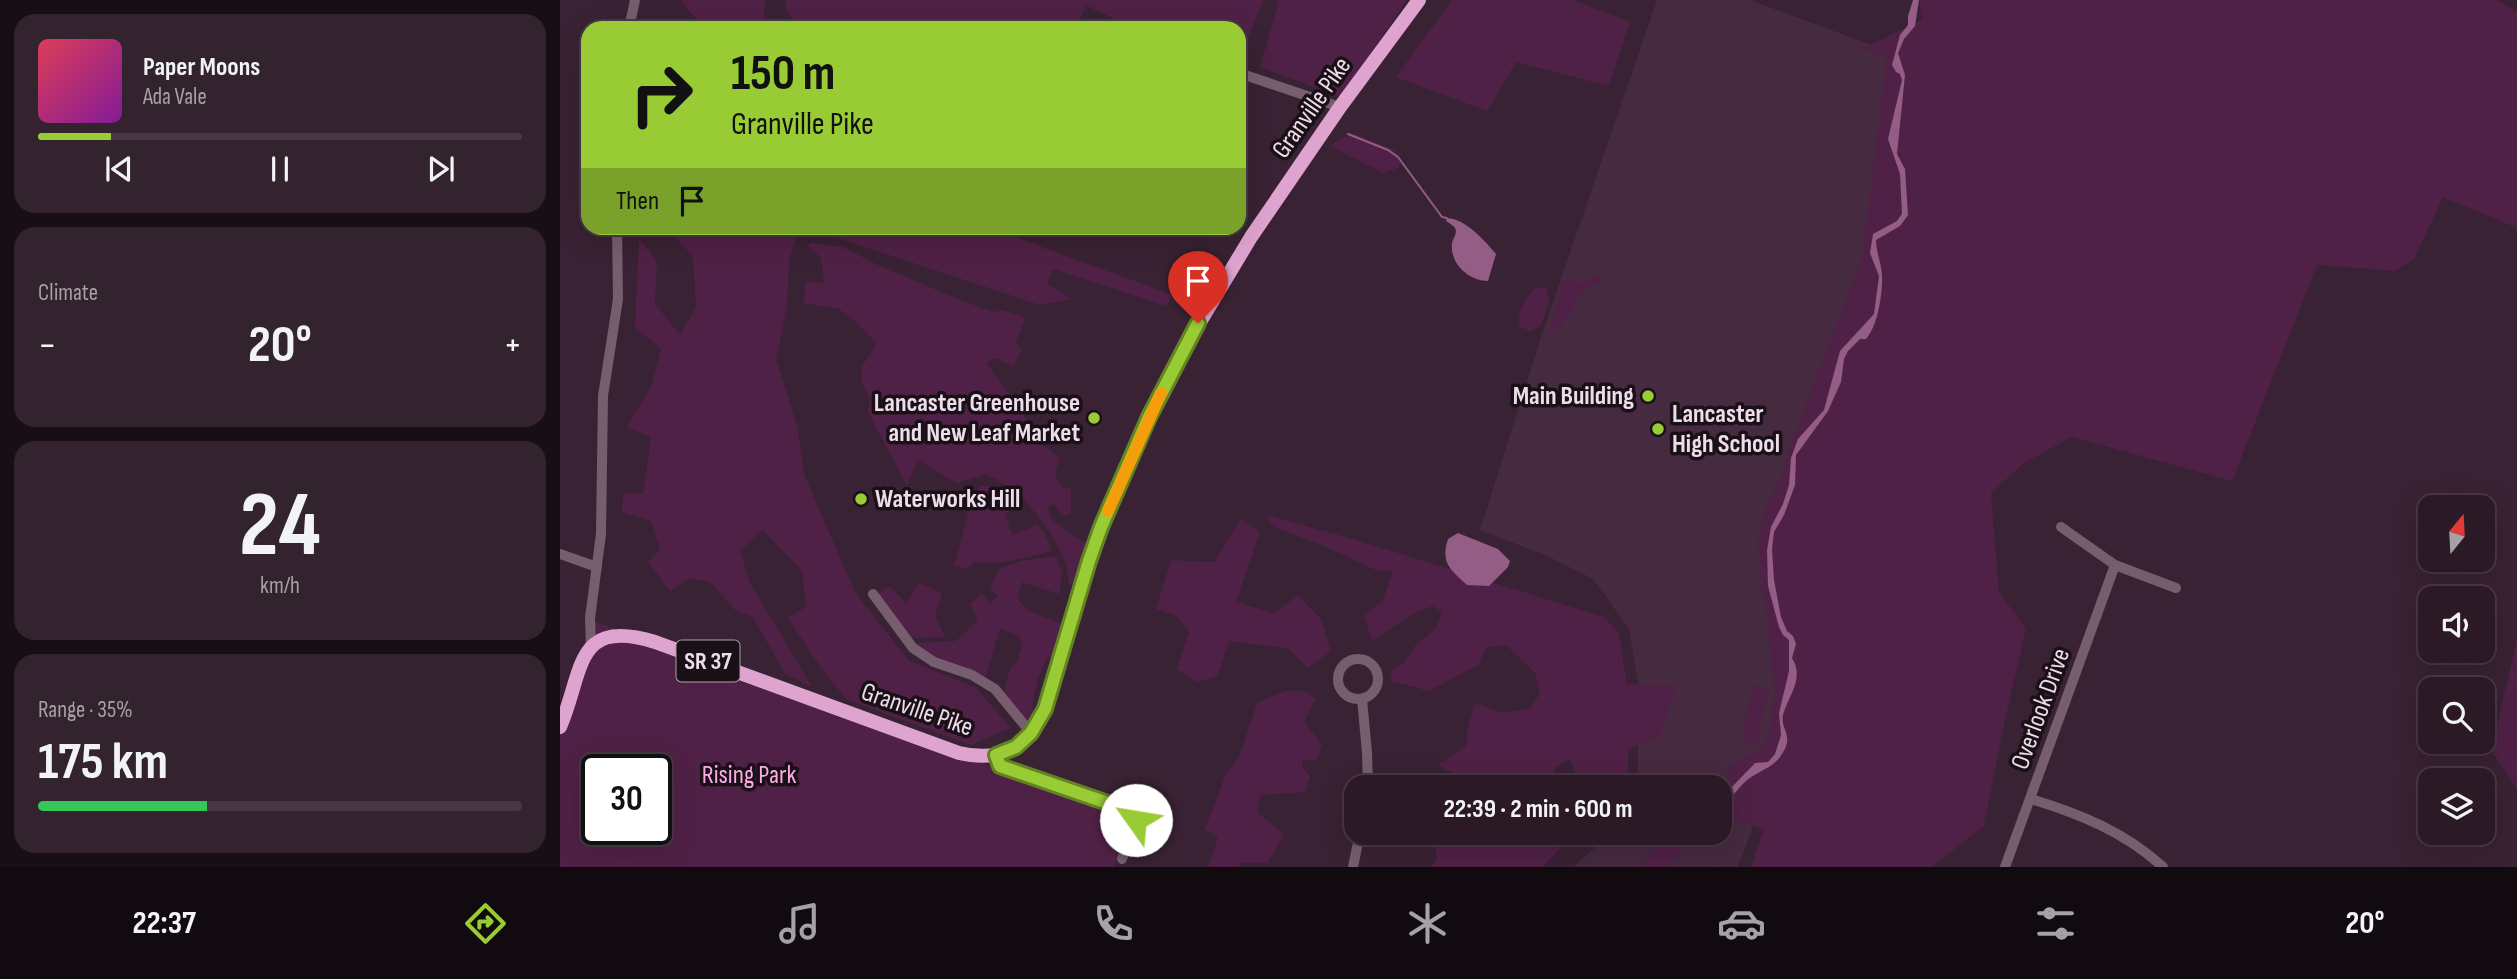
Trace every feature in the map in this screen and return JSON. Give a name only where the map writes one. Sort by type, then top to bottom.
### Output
[{"type":"highway","name":"Granville Pike","points":[[591,646],[611,636],[637,636],[959,753],[996,755],[1016,747],[1031,733],[1045,709],[1101,527],[1154,408],[1185,347],[1232,265],[1340,107],[1419,0]]},
{"type":"highway","points":[[560,727],[583,659],[591,646]]},
{"type":"street","points":[[630,21],[635,0]]},
{"type":"street","points":[[1246,75],[1340,107]]},
{"type":"street","points":[[591,646],[590,618],[601,534],[603,396],[618,299],[617,235]]},
{"type":"street","points":[[2061,527],[2115,565],[2176,588]]},
{"type":"street","points":[[560,554],[597,567]]},
{"type":"street","name":"Overlook Drive","points":[[2005,867],[2115,565]]},
{"type":"street","points":[[873,594],[913,648],[934,662],[984,681],[995,689],[1031,733]]},
{"type":"street","points":[[1355,660],[1370,663],[1378,676],[1374,691],[1362,699],[1347,696],[1339,683],[1342,668],[1355,660]]},
{"type":"street","points":[[1362,699],[1368,775]]},
{"type":"street","points":[[996,755],[1000,766],[1134,814],[1136,821],[1122,859]]},
{"type":"street","points":[[2031,799],[2109,828],[2143,849],[2163,867]]},
{"type":"street","points":[[1353,867],[1358,845]]},
{"type":"shaded area","name":"Lancaster High School","points":[[1657,0],[1750,0],[1896,54],[1784,742],[1738,867],[1573,867],[1598,845],[1732,845],[1732,775],[1638,775],[1638,684],[1629,629],[1593,579],[1545,555],[1480,530],[1542,334]]},
{"type":"shaded area","points":[[1913,0],[1919,0],[1915,26],[1904,39],[1898,53],[1905,75],[1897,154],[1905,169],[1908,215],[1900,226],[1876,240],[1882,281],[1881,299],[1874,326],[1866,339],[1860,339],[1848,351],[1844,359],[1841,382],[1828,411],[1796,455],[1795,485],[1784,515],[1774,532],[1772,549],[1781,617],[1796,644],[1792,658],[1796,666],[1796,680],[1783,715],[1787,743],[1776,761],[1745,782],[1732,797],[1732,787],[1739,779],[1755,763],[1768,762],[1775,754],[1781,735],[1779,713],[1789,671],[1789,640],[1779,627],[1768,586],[1767,550],[1771,527],[1789,485],[1791,458],[1798,439],[1824,410],[1840,351],[1874,314],[1879,276],[1870,253],[1873,234],[1897,221],[1902,214],[1900,174],[1888,139],[1902,80],[1892,65],[1900,35],[1908,25]]},
{"type":"shaded area","points":[[1447,218],[1468,226],[1496,254],[1488,281],[1468,275],[1454,258],[1452,242],[1456,230],[1446,221]]},
{"type":"shaded area","points":[[1458,533],[1498,549],[1510,561],[1508,567],[1489,586],[1467,585],[1448,565],[1445,554],[1448,539]]},
{"type":"green space","points":[[682,0],[765,0],[764,21],[703,21],[689,11]]},
{"type":"green space","points":[[786,0],[1263,0],[1246,45],[1246,21],[1120,21],[1086,6],[1078,21],[794,21],[786,9]]},
{"type":"green space","points":[[1279,0],[1407,0],[1340,97],[1260,67]]},
{"type":"green space","points":[[1452,0],[1573,0],[1630,22],[1609,86],[1516,62],[1487,111],[1396,77]]},
{"type":"green space","points":[[1919,0],[2496,0],[2517,12],[2517,228],[2443,197],[2414,259],[2394,271],[2317,265],[2232,481],[2072,437],[2024,463],[1991,493],[1999,592],[2026,629],[1984,826],[1931,867],[1751,867],[1764,829],[1732,819],[1732,775],[1726,775],[1733,763],[1761,749],[1772,725],[1775,691],[1759,572],[1758,540],[1765,507],[1786,468],[1788,452],[1862,258],[1887,57],[1862,49],[1922,20]]},
{"type":"green space","points":[[1354,134],[1392,149],[1402,160],[1398,168],[1383,173],[1330,146]]},
{"type":"green space","points":[[673,235],[796,235],[789,259],[787,306],[776,359],[797,425],[804,474],[855,592],[909,661],[975,687],[1011,728],[971,745],[846,699],[819,665],[788,618],[806,607],[802,571],[762,529],[740,551],[750,583],[812,687],[785,674],[753,617],[735,610],[711,583],[690,578],[670,591],[648,562],[660,550],[651,521],[622,512],[623,493],[643,494],[651,437],[627,427],[651,387],[661,349],[635,327],[639,239],[657,261],[655,304],[680,335],[696,307],[693,256]]},
{"type":"green space","points":[[829,235],[1009,235],[1173,295],[1166,306],[1053,269],[1047,283],[1070,299],[1040,305]]},
{"type":"green space","points":[[810,243],[843,247],[882,267],[958,299],[993,312],[1002,310],[1026,318],[1015,343],[1022,350],[1013,367],[997,358],[987,363],[1024,415],[1038,440],[1060,459],[1055,476],[1062,487],[1071,489],[1071,513],[1062,516],[1054,503],[1048,508],[1052,520],[1089,544],[1074,587],[1069,585],[1063,557],[1050,532],[1032,508],[998,480],[985,474],[957,483],[918,460],[907,486],[868,412],[870,398],[862,384],[862,366],[877,344],[839,309],[803,303],[806,282],[824,283],[821,258],[808,246]]},
{"type":"green space","points":[[1599,275],[1603,276],[1603,280],[1582,293],[1560,328],[1548,333],[1564,279],[1573,279],[1578,284]]},
{"type":"green space","points":[[1546,287],[1549,300],[1542,325],[1530,331],[1519,326],[1522,306],[1528,297],[1535,288]]},
{"type":"green space","points":[[980,486],[995,486],[1020,505],[1005,514],[1012,535],[1037,525],[1045,533],[1051,551],[1003,562],[974,562],[967,569],[954,566],[970,507]]},
{"type":"green space","points":[[1265,515],[1346,537],[1604,617],[1619,634],[1627,684],[1677,686],[1659,737],[1628,749],[1628,775],[1577,775],[1570,759],[1555,767],[1554,775],[1455,775],[1438,765],[1466,746],[1468,726],[1475,703],[1503,713],[1530,709],[1540,693],[1535,673],[1506,645],[1486,648],[1478,665],[1429,691],[1391,681],[1392,669],[1404,663],[1415,646],[1436,628],[1442,612],[1433,606],[1416,612],[1372,641],[1364,616],[1383,600],[1393,572],[1376,570],[1274,527]]},
{"type":"green space","points":[[1241,518],[1260,532],[1236,602],[1274,613],[1298,595],[1321,619],[1331,651],[1308,668],[1287,648],[1229,641],[1218,676],[1197,682],[1177,669],[1189,631],[1175,615],[1156,609],[1171,560],[1214,562]]},
{"type":"green space","points":[[1056,556],[1062,573],[1059,594],[1022,582],[1017,599],[1029,611],[1064,625],[1056,652],[1045,661],[1037,682],[1032,708],[1036,717],[1027,725],[1003,693],[1011,666],[1017,662],[1023,644],[1018,635],[1000,629],[986,676],[925,655],[914,643],[956,641],[978,620],[970,604],[982,593],[991,603],[997,596],[990,588],[999,569],[1021,561]]},
{"type":"green space","points":[[919,583],[942,593],[935,616],[945,637],[909,638],[878,594],[890,586],[906,603]]},
{"type":"green space","name":"Rising Park","points":[[588,619],[1133,818],[1114,867],[560,867],[560,727],[580,668]]},
{"type":"green space","points":[[2517,640],[2517,790],[2494,754],[2495,733]]},
{"type":"green space","points":[[1752,685],[1769,689],[1757,744],[1741,741]]},
{"type":"green space","points":[[1284,691],[1304,691],[1316,699],[1304,722],[1322,745],[1316,761],[1303,760],[1302,767],[1310,776],[1305,792],[1260,795],[1257,812],[1284,834],[1268,863],[1208,867],[1218,838],[1205,829],[1225,776],[1239,757],[1257,703]]},
{"type":"green space","points":[[1434,845],[1558,845],[1560,849],[1542,867],[1432,867],[1437,858]]},
{"type":"green space","points":[[1660,845],[1688,845],[1666,867],[1638,867]]},
{"type":"waterway","points":[[1348,134],[1388,150],[1398,157],[1442,217],[1447,218]]},
{"type":"slow traffic","points":[[1108,511],[1161,393]]},
{"type":"place","name":"Main Building","points":[[1648,396]]},
{"type":"place","name":"Lancaster Greenhouse and New Leaf Market","points":[[1094,418]]},
{"type":"place","name":"Lancaster High School","points":[[1658,429]]},
{"type":"place","name":"Waterworks Hill","points":[[861,499]]},
{"type":"route","points":[[1136,820],[1134,814],[1125,809],[1000,766],[996,755],[1016,747],[1031,733],[1045,709],[1101,527],[1149,417],[1198,323]]}]
